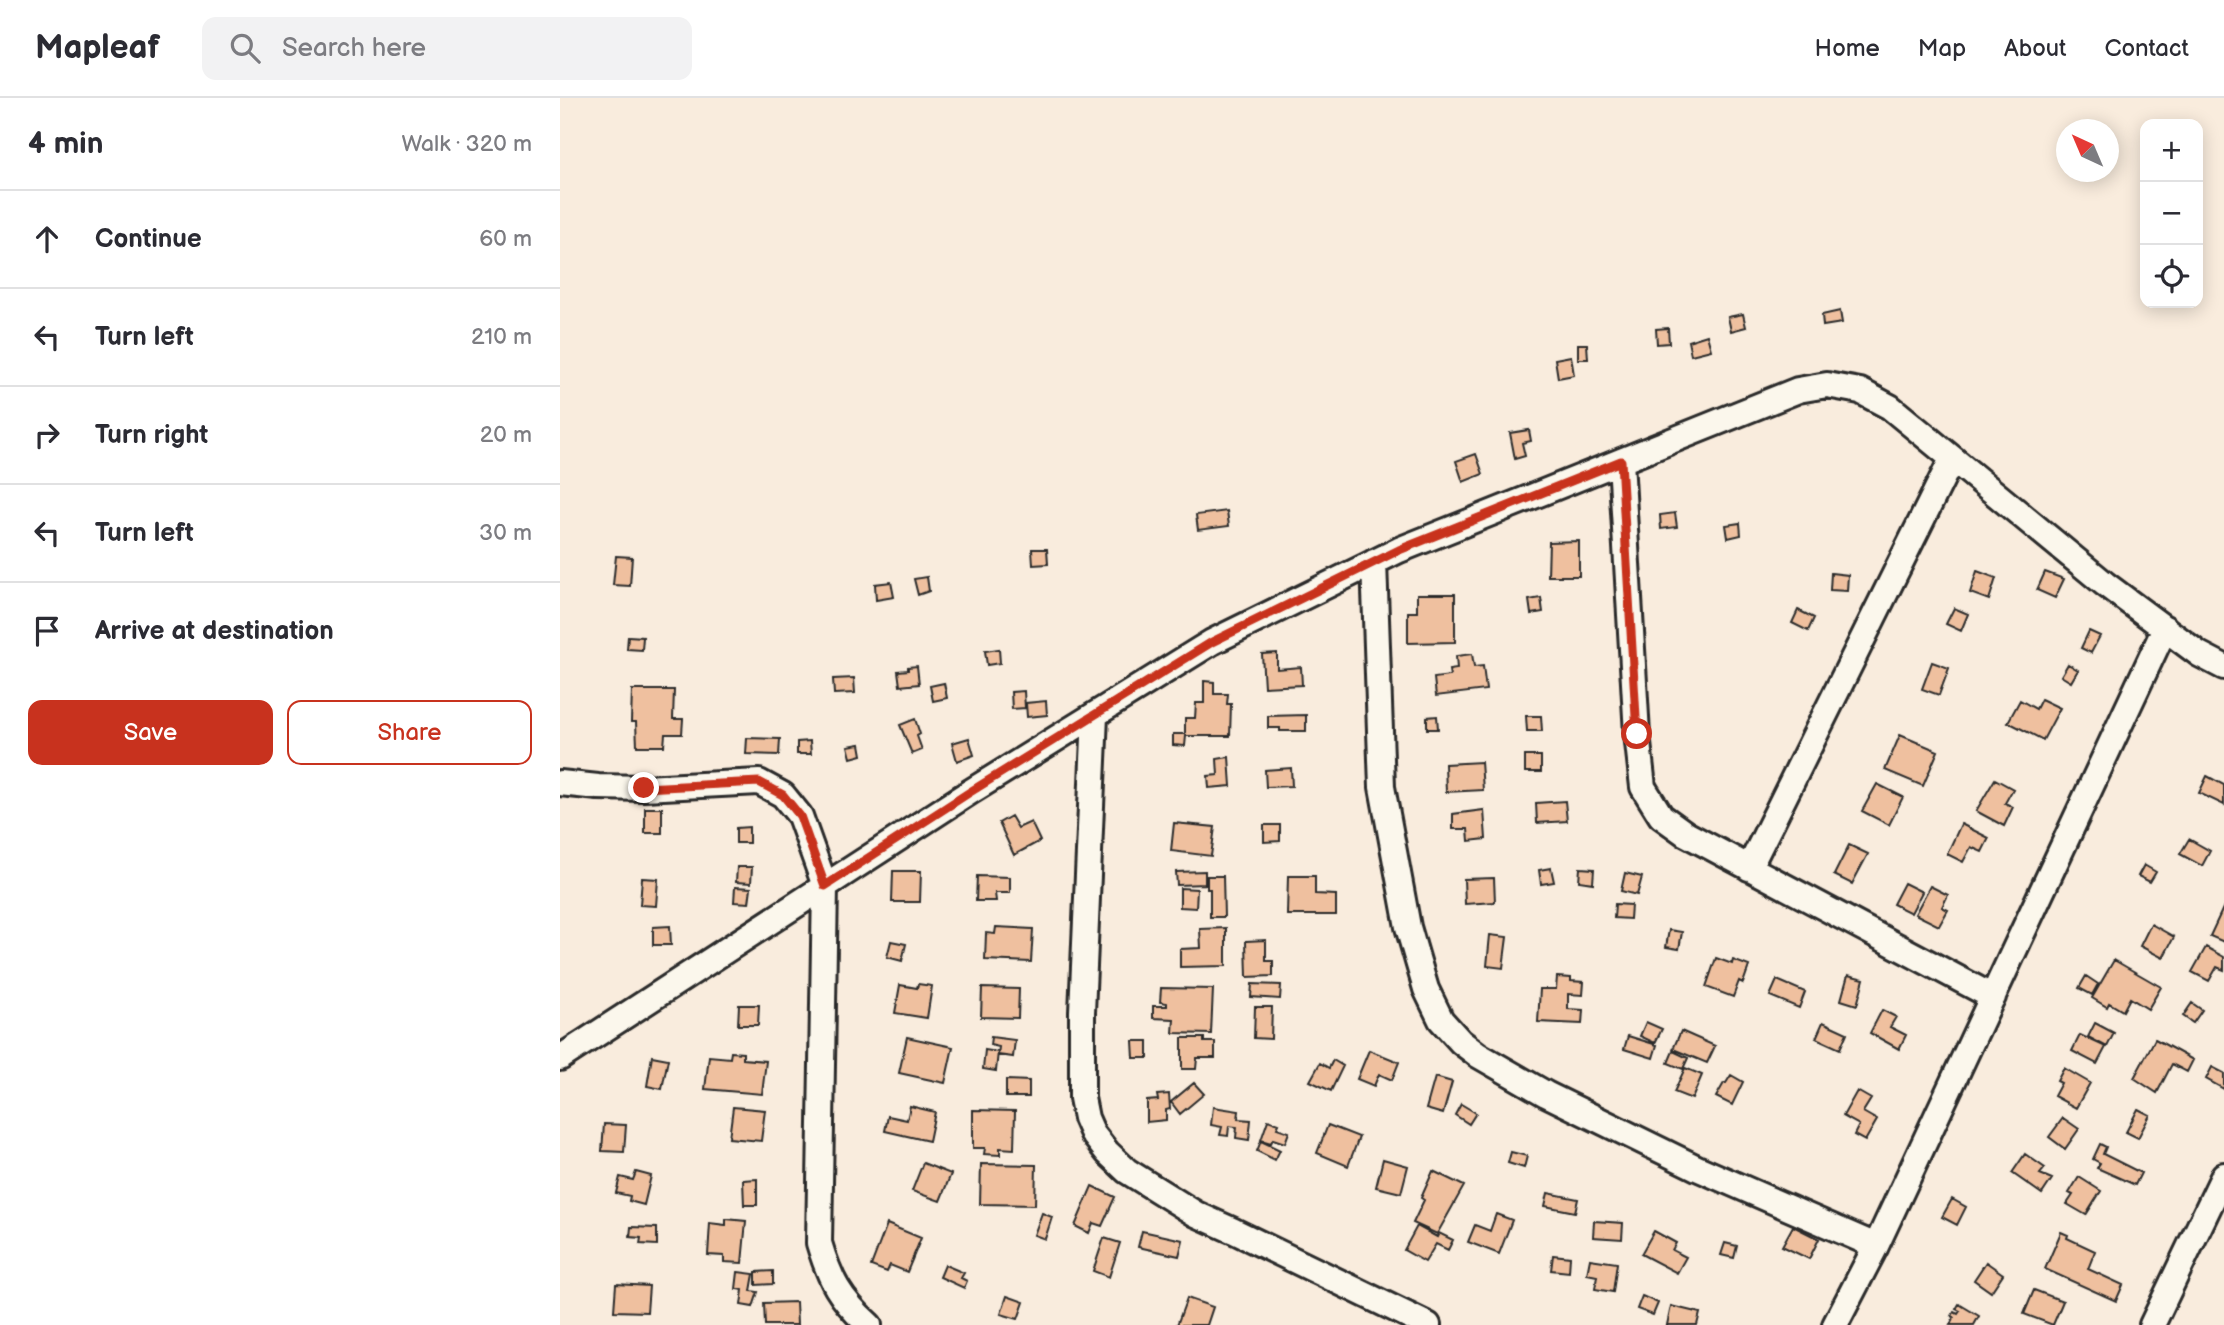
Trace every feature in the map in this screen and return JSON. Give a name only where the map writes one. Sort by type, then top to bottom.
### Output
[{"type":"street","points":[[560,1058],[825,886],[1212,642],[1399,550],[1798,390],[1827,385],[1860,391],[1890,407],[2105,584],[2199,654],[2224,667]]},
{"type":"street","points":[[1749,868],[1952,458]]},
{"type":"street","points":[[1621,461],[1637,734],[1643,787],[1661,817],[1686,834],[1993,997]]},
{"type":"street","points":[[1374,562],[1382,787],[1408,927],[1426,989],[1441,1020],[1461,1042],[1478,1055],[1546,1094],[1698,1168],[1876,1246]]},
{"type":"street","points":[[1835,1325],[1876,1246],[2165,628]]},
{"type":"street","points":[[1095,715],[1082,1012],[1082,1098],[1093,1134],[1127,1171],[1196,1214],[1428,1325]]},
{"type":"street","points":[[560,783],[644,788],[759,782],[783,795],[800,816],[825,886],[819,1243],[828,1272],[844,1301],[869,1325]]},
{"type":"street","points":[[2152,1325],[2224,1175]]},
{"type":"building","points":[[1840,311],[1842,323],[1823,326],[1822,315]]},
{"type":"building","points":[[1743,314],[1746,327],[1731,331],[1728,317]]},
{"type":"building","points":[[1668,328],[1669,343],[1657,344],[1656,329]]},
{"type":"building","points":[[1707,335],[1711,350],[1691,355],[1688,341]]},
{"type":"building","points":[[1578,344],[1587,344],[1588,359],[1578,359]]},
{"type":"building","points":[[1571,356],[1574,375],[1558,378],[1555,359]]},
{"type":"building","points":[[1529,430],[1531,441],[1522,443],[1525,456],[1515,459],[1510,433]]},
{"type":"building","points":[[1476,454],[1483,474],[1463,482],[1456,461]]},
{"type":"building","points":[[1227,511],[1229,526],[1198,530],[1196,515]]},
{"type":"building","points":[[1675,513],[1677,527],[1661,529],[1660,515]]},
{"type":"building","points":[[1740,523],[1741,535],[1728,538],[1726,525]]},
{"type":"building","points":[[1579,541],[1579,576],[1548,576],[1549,542]]},
{"type":"building","points":[[1032,549],[1047,549],[1048,564],[1033,565]]},
{"type":"building","points":[[616,556],[632,557],[630,586],[613,585]]},
{"type":"building","points":[[1977,571],[1996,578],[1989,600],[1970,593]]},
{"type":"building","points":[[2045,572],[2064,579],[2055,598],[2037,590]]},
{"type":"building","points":[[1831,573],[1848,575],[1847,591],[1830,590]]},
{"type":"building","points":[[927,577],[929,591],[918,595],[914,579]]},
{"type":"building","points":[[891,582],[894,597],[876,600],[875,584]]},
{"type":"building","points":[[1417,594],[1455,594],[1455,642],[1408,643],[1408,612],[1417,612]]},
{"type":"building","points":[[1541,598],[1543,612],[1531,614],[1529,600]]},
{"type":"building","points":[[1954,608],[1968,614],[1961,631],[1946,624]]},
{"type":"building","points":[[1798,610],[1814,618],[1808,631],[1792,623]]},
{"type":"building","points":[[2089,631],[2100,636],[2091,653],[2081,648]]},
{"type":"building","points":[[628,636],[643,637],[642,650],[627,649]]},
{"type":"building","points":[[999,649],[1000,663],[987,665],[985,651]]},
{"type":"building","points":[[1277,653],[1277,669],[1301,667],[1302,685],[1264,687],[1262,654]]},
{"type":"building","points":[[1472,654],[1474,667],[1483,666],[1486,690],[1436,696],[1434,678],[1450,676],[1449,670],[1457,669],[1456,656]]},
{"type":"building","points":[[1932,662],[1949,668],[1939,695],[1922,689]]},
{"type":"building","points":[[2068,664],[2078,670],[2071,682],[2061,676]]},
{"type":"building","points":[[917,666],[919,684],[900,686],[898,671]]},
{"type":"building","points":[[854,678],[855,693],[834,694],[833,679]]},
{"type":"building","points":[[1204,681],[1214,682],[1214,694],[1228,694],[1227,704],[1231,704],[1230,736],[1186,736],[1185,746],[1173,745],[1173,734],[1185,734],[1185,718],[1195,718],[1196,703],[1204,703]]},
{"type":"building","points":[[944,683],[947,698],[933,701],[930,686]]},
{"type":"building","points":[[632,690],[674,690],[673,719],[683,719],[682,734],[665,734],[664,746],[637,746],[636,722],[631,722]]},
{"type":"building","points":[[1024,691],[1025,708],[1012,709],[1011,692]]},
{"type":"building","points":[[2041,699],[2060,708],[2043,740],[2008,722],[2020,700],[2036,709]]},
{"type":"building","points":[[1046,701],[1047,715],[1027,717],[1026,703]]},
{"type":"building","points":[[1306,715],[1306,731],[1268,728],[1268,716]]},
{"type":"building","points":[[1437,716],[1438,729],[1427,729],[1427,717]]},
{"type":"building","points":[[1526,716],[1541,716],[1542,731],[1527,731]]},
{"type":"building","points":[[915,719],[922,750],[912,754],[900,725]]},
{"type":"building","points":[[1900,735],[1938,751],[1923,786],[1885,770]]},
{"type":"building","points":[[747,738],[780,739],[779,755],[746,754]]},
{"type":"building","points":[[969,738],[974,755],[957,761],[952,743]]},
{"type":"building","points":[[810,741],[811,754],[797,754],[797,742]]},
{"type":"building","points":[[860,744],[862,755],[851,758],[848,746]]},
{"type":"building","points":[[1525,756],[1541,756],[1541,772],[1525,772]]},
{"type":"building","points":[[1229,757],[1231,786],[1209,788],[1208,776],[1218,775],[1217,759]]},
{"type":"building","points":[[1481,762],[1483,790],[1446,792],[1445,764]]},
{"type":"building","points":[[1291,768],[1292,786],[1266,787],[1265,770]]},
{"type":"building","points":[[2207,776],[2224,785],[2224,805],[2199,793]]},
{"type":"building","points":[[1995,779],[2013,789],[2005,803],[2013,807],[2004,826],[1976,811]]},
{"type":"building","points":[[1877,784],[1903,797],[1889,825],[1862,811]]},
{"type":"building","points":[[1565,801],[1567,821],[1537,823],[1536,803]]},
{"type":"building","points":[[645,808],[662,808],[662,833],[645,833]]},
{"type":"building","points":[[1484,810],[1486,839],[1469,841],[1468,829],[1453,829],[1453,814]]},
{"type":"building","points":[[1011,816],[1018,828],[1031,822],[1040,841],[1014,855],[999,823]]},
{"type":"building","points":[[1174,823],[1215,827],[1211,856],[1171,851]]},
{"type":"building","points":[[1961,824],[1989,838],[1982,852],[1971,847],[1963,862],[1947,854]]},
{"type":"building","points":[[1264,825],[1280,825],[1280,841],[1264,842]]},
{"type":"building","points":[[749,827],[749,843],[736,843],[736,828]]},
{"type":"building","points":[[2189,839],[2210,851],[2202,866],[2180,854]]},
{"type":"building","points":[[1849,845],[1868,854],[1852,884],[1834,875]]},
{"type":"building","points":[[2144,865],[2156,872],[2150,882],[2138,876]]},
{"type":"building","points":[[737,867],[752,867],[751,883],[736,882]]},
{"type":"building","points":[[1551,868],[1554,882],[1541,884],[1539,870]]},
{"type":"building","points":[[1580,868],[1594,869],[1593,883],[1579,881]]},
{"type":"building","points":[[893,871],[921,871],[920,902],[892,902]]},
{"type":"building","points":[[1205,871],[1205,884],[1177,885],[1176,872]]},
{"type":"building","points":[[1625,873],[1642,877],[1637,895],[1621,891]]},
{"type":"building","points":[[977,876],[1010,877],[1010,893],[995,893],[996,901],[976,901]]},
{"type":"building","points":[[1207,876],[1223,876],[1224,917],[1210,917]]},
{"type":"building","points":[[1288,876],[1315,876],[1315,894],[1336,895],[1336,915],[1287,915]]},
{"type":"building","points":[[642,878],[658,879],[656,906],[640,905]]},
{"type":"building","points":[[1494,878],[1495,902],[1465,904],[1464,879]]},
{"type":"building","points":[[1904,883],[1922,892],[1911,913],[1893,904]]},
{"type":"building","points":[[1930,886],[1948,895],[1942,907],[1948,910],[1939,926],[1915,914]]},
{"type":"building","points":[[735,887],[751,888],[749,903],[734,902]]},
{"type":"building","points":[[1180,888],[1197,889],[1196,908],[1180,907]]},
{"type":"building","points":[[1615,904],[1631,905],[1630,919],[1614,918]]},
{"type":"building","points":[[2224,906],[2224,942],[2210,936]]},
{"type":"building","points":[[2151,924],[2174,937],[2163,958],[2140,946]]},
{"type":"building","points":[[670,926],[671,945],[653,945],[653,927]]},
{"type":"building","points":[[996,927],[1033,929],[1031,962],[985,960],[986,933],[995,934]]},
{"type":"building","points":[[1226,928],[1226,966],[1180,967],[1180,949],[1201,948],[1200,929]]},
{"type":"building","points":[[1669,930],[1682,932],[1679,949],[1666,947]]},
{"type":"building","points":[[1490,935],[1507,937],[1503,968],[1487,966]]},
{"type":"building","points":[[1266,940],[1266,961],[1273,961],[1273,976],[1247,977],[1246,941]]},
{"type":"building","points":[[891,941],[906,944],[902,961],[887,957]]},
{"type":"building","points":[[2206,947],[2224,957],[2224,970],[2217,967],[2209,981],[2192,972]]},
{"type":"building","points":[[1716,958],[1749,966],[1743,983],[1739,981],[1733,997],[1706,987]]},
{"type":"building","points":[[2114,960],[2161,987],[2148,1009],[2130,998],[2123,1011],[2109,1003],[2107,1007],[2092,998]]},
{"type":"building","points":[[1848,975],[1864,979],[1857,1005],[1841,1000]]},
{"type":"building","points":[[2086,976],[2098,984],[2092,995],[2079,988]]},
{"type":"building","points":[[1557,977],[1584,982],[1583,995],[1568,994],[1568,1009],[1583,1010],[1582,1024],[1538,1022],[1540,989],[1556,989]]},
{"type":"building","points":[[1777,980],[1805,992],[1799,1008],[1770,996]]},
{"type":"building","points":[[918,984],[932,986],[927,1018],[895,1013],[900,985],[917,988]]},
{"type":"building","points":[[1252,984],[1281,985],[1280,999],[1251,997]]},
{"type":"building","points":[[982,988],[1019,989],[1018,1018],[981,1017]]},
{"type":"building","points":[[1161,988],[1213,989],[1211,1034],[1173,1033],[1174,1019],[1153,1018],[1153,1006],[1167,1006],[1167,1003],[1160,1002]]},
{"type":"building","points":[[2192,1003],[2202,1010],[2193,1023],[2183,1016]]},
{"type":"building","points":[[739,1005],[759,1005],[758,1025],[738,1025]]},
{"type":"building","points":[[1255,1007],[1272,1007],[1271,1039],[1254,1038]]},
{"type":"building","points":[[1882,1010],[1896,1017],[1890,1027],[1906,1035],[1899,1049],[1870,1033]]},
{"type":"building","points":[[1646,1022],[1662,1029],[1655,1043],[1640,1036]]},
{"type":"building","points":[[1823,1022],[1847,1033],[1840,1049],[1816,1038]]},
{"type":"building","points":[[2095,1023],[2114,1033],[2107,1047],[2088,1037]]},
{"type":"building","points":[[1681,1031],[1715,1046],[1707,1063],[1673,1049]]},
{"type":"building","points":[[2080,1035],[2106,1047],[2097,1064],[2072,1051]]},
{"type":"building","points":[[1628,1036],[1657,1045],[1653,1058],[1624,1049]]},
{"type":"building","points":[[907,1037],[953,1047],[945,1083],[899,1073]]},
{"type":"building","points":[[991,1037],[1015,1040],[1013,1057],[998,1055],[999,1047],[990,1045]]},
{"type":"building","points":[[1182,1038],[1204,1038],[1204,1042],[1215,1042],[1215,1058],[1197,1058],[1196,1069],[1182,1069]]},
{"type":"building","points":[[2155,1039],[2193,1060],[2187,1072],[2172,1064],[2157,1093],[2134,1078]]},
{"type":"building","points":[[1133,1041],[1148,1041],[1148,1058],[1134,1058]]},
{"type":"building","points":[[985,1050],[998,1052],[996,1071],[983,1069]]},
{"type":"building","points":[[1369,1050],[1399,1062],[1392,1080],[1379,1074],[1374,1086],[1357,1079]]},
{"type":"building","points":[[1673,1051],[1688,1058],[1683,1069],[1668,1063]]},
{"type":"building","points":[[731,1052],[743,1053],[743,1059],[766,1061],[762,1094],[705,1089],[709,1056],[730,1058]]},
{"type":"building","points":[[652,1056],[668,1059],[662,1089],[647,1086]]},
{"type":"building","points":[[1333,1060],[1343,1066],[1331,1091],[1310,1081],[1320,1063],[1329,1068]]},
{"type":"building","points":[[2212,1067],[2224,1073],[2224,1089],[2206,1079]]},
{"type":"building","points":[[1685,1068],[1702,1075],[1692,1099],[1674,1092]]},
{"type":"building","points":[[2064,1068],[2090,1083],[2076,1108],[2054,1096],[2061,1083],[2057,1081]]},
{"type":"building","points":[[1731,1075],[1743,1082],[1732,1105],[1716,1097]]},
{"type":"building","points":[[1435,1077],[1452,1082],[1443,1114],[1426,1109]]},
{"type":"building","points":[[1006,1080],[1029,1081],[1029,1097],[1006,1097]]},
{"type":"building","points":[[1194,1083],[1204,1094],[1180,1114],[1171,1102]]},
{"type":"building","points":[[1857,1091],[1871,1099],[1863,1112],[1877,1120],[1865,1141],[1854,1135],[1859,1125],[1843,1116]]},
{"type":"building","points":[[1169,1094],[1170,1109],[1166,1110],[1166,1120],[1147,1122],[1147,1101],[1158,1100],[1157,1095]]},
{"type":"building","points":[[1461,1104],[1476,1113],[1469,1124],[1455,1115]]},
{"type":"building","points":[[910,1106],[935,1112],[929,1141],[885,1131],[888,1116],[907,1120]]},
{"type":"building","points":[[733,1107],[765,1110],[761,1141],[729,1138]]},
{"type":"building","points":[[1213,1107],[1239,1111],[1238,1119],[1251,1120],[1249,1140],[1236,1138],[1237,1127],[1229,1126],[1228,1136],[1220,1135],[1222,1127],[1211,1125]]},
{"type":"building","points":[[2138,1109],[2150,1115],[2138,1138],[2126,1132]]},
{"type":"building","points":[[973,1110],[1015,1111],[1014,1149],[1000,1148],[1000,1155],[984,1154],[985,1148],[973,1148]]},
{"type":"building","points":[[2063,1118],[2079,1129],[2065,1149],[2049,1137]]},
{"type":"building","points":[[1268,1120],[1279,1124],[1277,1128],[1289,1132],[1285,1143],[1273,1139],[1271,1143],[1261,1140]]},
{"type":"building","points":[[604,1124],[626,1125],[624,1152],[602,1151]]},
{"type":"building","points":[[1328,1125],[1359,1137],[1348,1166],[1317,1153]]},
{"type":"building","points":[[1261,1141],[1280,1150],[1275,1160],[1257,1151]]},
{"type":"building","points":[[2100,1144],[2106,1147],[2103,1154],[2141,1173],[2135,1185],[2097,1168],[2100,1163],[2093,1159]]},
{"type":"building","points":[[1511,1152],[1527,1156],[1524,1168],[1508,1163]]},
{"type":"building","points":[[2025,1154],[2045,1168],[2040,1174],[2052,1179],[2042,1194],[2012,1173]]},
{"type":"building","points":[[1383,1159],[1408,1166],[1401,1193],[1376,1187]]},
{"type":"building","points":[[923,1163],[951,1174],[940,1201],[912,1191]]},
{"type":"building","points":[[981,1164],[1036,1165],[1035,1205],[980,1204]]},
{"type":"building","points":[[1433,1171],[1464,1186],[1437,1234],[1413,1223]]},
{"type":"building","points":[[636,1172],[651,1176],[644,1205],[629,1201],[630,1196],[616,1193],[620,1177],[633,1180]]},
{"type":"building","points":[[2079,1177],[2101,1191],[2086,1215],[2067,1204],[2073,1195],[2069,1193]]},
{"type":"building","points":[[757,1179],[757,1205],[744,1205],[743,1180]]},
{"type":"building","points":[[1092,1186],[1115,1197],[1102,1226],[1093,1223],[1089,1233],[1075,1226]]},
{"type":"building","points":[[1548,1193],[1578,1199],[1575,1212],[1545,1206]]},
{"type":"building","points":[[1952,1199],[1966,1207],[1957,1225],[1942,1217]]},
{"type":"building","points":[[1042,1213],[1052,1217],[1045,1239],[1034,1235]]},
{"type":"building","points":[[1496,1214],[1512,1220],[1499,1254],[1468,1242],[1475,1225],[1490,1231]]},
{"type":"building","points":[[726,1219],[746,1221],[742,1263],[724,1262],[724,1256],[708,1255],[710,1223],[726,1225]]},
{"type":"building","points":[[1594,1221],[1623,1223],[1622,1239],[1593,1237]]},
{"type":"building","points":[[887,1224],[921,1238],[907,1272],[890,1265],[887,1272],[871,1266]]},
{"type":"building","points":[[1417,1226],[1437,1237],[1439,1233],[1453,1240],[1448,1250],[1436,1244],[1425,1262],[1404,1250]]},
{"type":"building","points":[[1793,1226],[1819,1239],[1809,1259],[1782,1246]]},
{"type":"building","points":[[631,1227],[657,1228],[657,1245],[640,1244],[641,1238],[630,1237]]},
{"type":"building","points":[[1142,1231],[1183,1240],[1179,1256],[1138,1247]]},
{"type":"building","points":[[1654,1231],[1676,1243],[1672,1250],[1686,1257],[1677,1273],[1641,1254]]},
{"type":"building","points":[[2061,1232],[2068,1235],[2067,1238],[2095,1251],[2088,1269],[2123,1285],[2116,1301],[2045,1269]]},
{"type":"building","points":[[1104,1238],[1120,1243],[1109,1277],[1093,1271]]},
{"type":"building","points":[[1725,1243],[1737,1246],[1734,1258],[1721,1255]]},
{"type":"building","points":[[1553,1255],[1570,1257],[1569,1272],[1551,1270]]},
{"type":"building","points":[[1590,1259],[1617,1263],[1613,1292],[1595,1289],[1597,1276],[1587,1274]]},
{"type":"building","points":[[1986,1262],[2003,1274],[1991,1292],[1974,1280]]},
{"type":"building","points":[[945,1265],[964,1273],[961,1278],[967,1281],[964,1288],[940,1277]]},
{"type":"building","points":[[773,1271],[773,1284],[756,1285],[756,1272]]},
{"type":"building","points":[[738,1272],[754,1274],[751,1291],[758,1292],[753,1307],[741,1305],[743,1290],[736,1289]]},
{"type":"building","points":[[616,1284],[649,1286],[647,1312],[614,1311]]},
{"type":"building","points":[[2034,1290],[2063,1301],[2053,1325],[2024,1314]]},
{"type":"building","points":[[1007,1296],[1024,1302],[1018,1319],[1001,1314]]},
{"type":"building","points":[[1642,1296],[1658,1303],[1653,1315],[1637,1309]]},
{"type":"building","points":[[1187,1298],[1213,1307],[1207,1325],[1177,1325]]},
{"type":"building","points":[[796,1302],[797,1325],[765,1325],[764,1303]]},
{"type":"building","points":[[1959,1304],[1979,1316],[1974,1325],[1950,1325],[1954,1312],[1958,1314],[1960,1311],[1956,1309]]},
{"type":"building","points":[[1671,1306],[1700,1313],[1697,1325],[1667,1325]]},
{"type":"route","points":[[644,788],[759,782],[783,795],[800,816],[825,886],[970,792],[1212,642],[1399,550],[1621,461],[1637,734]]}]
